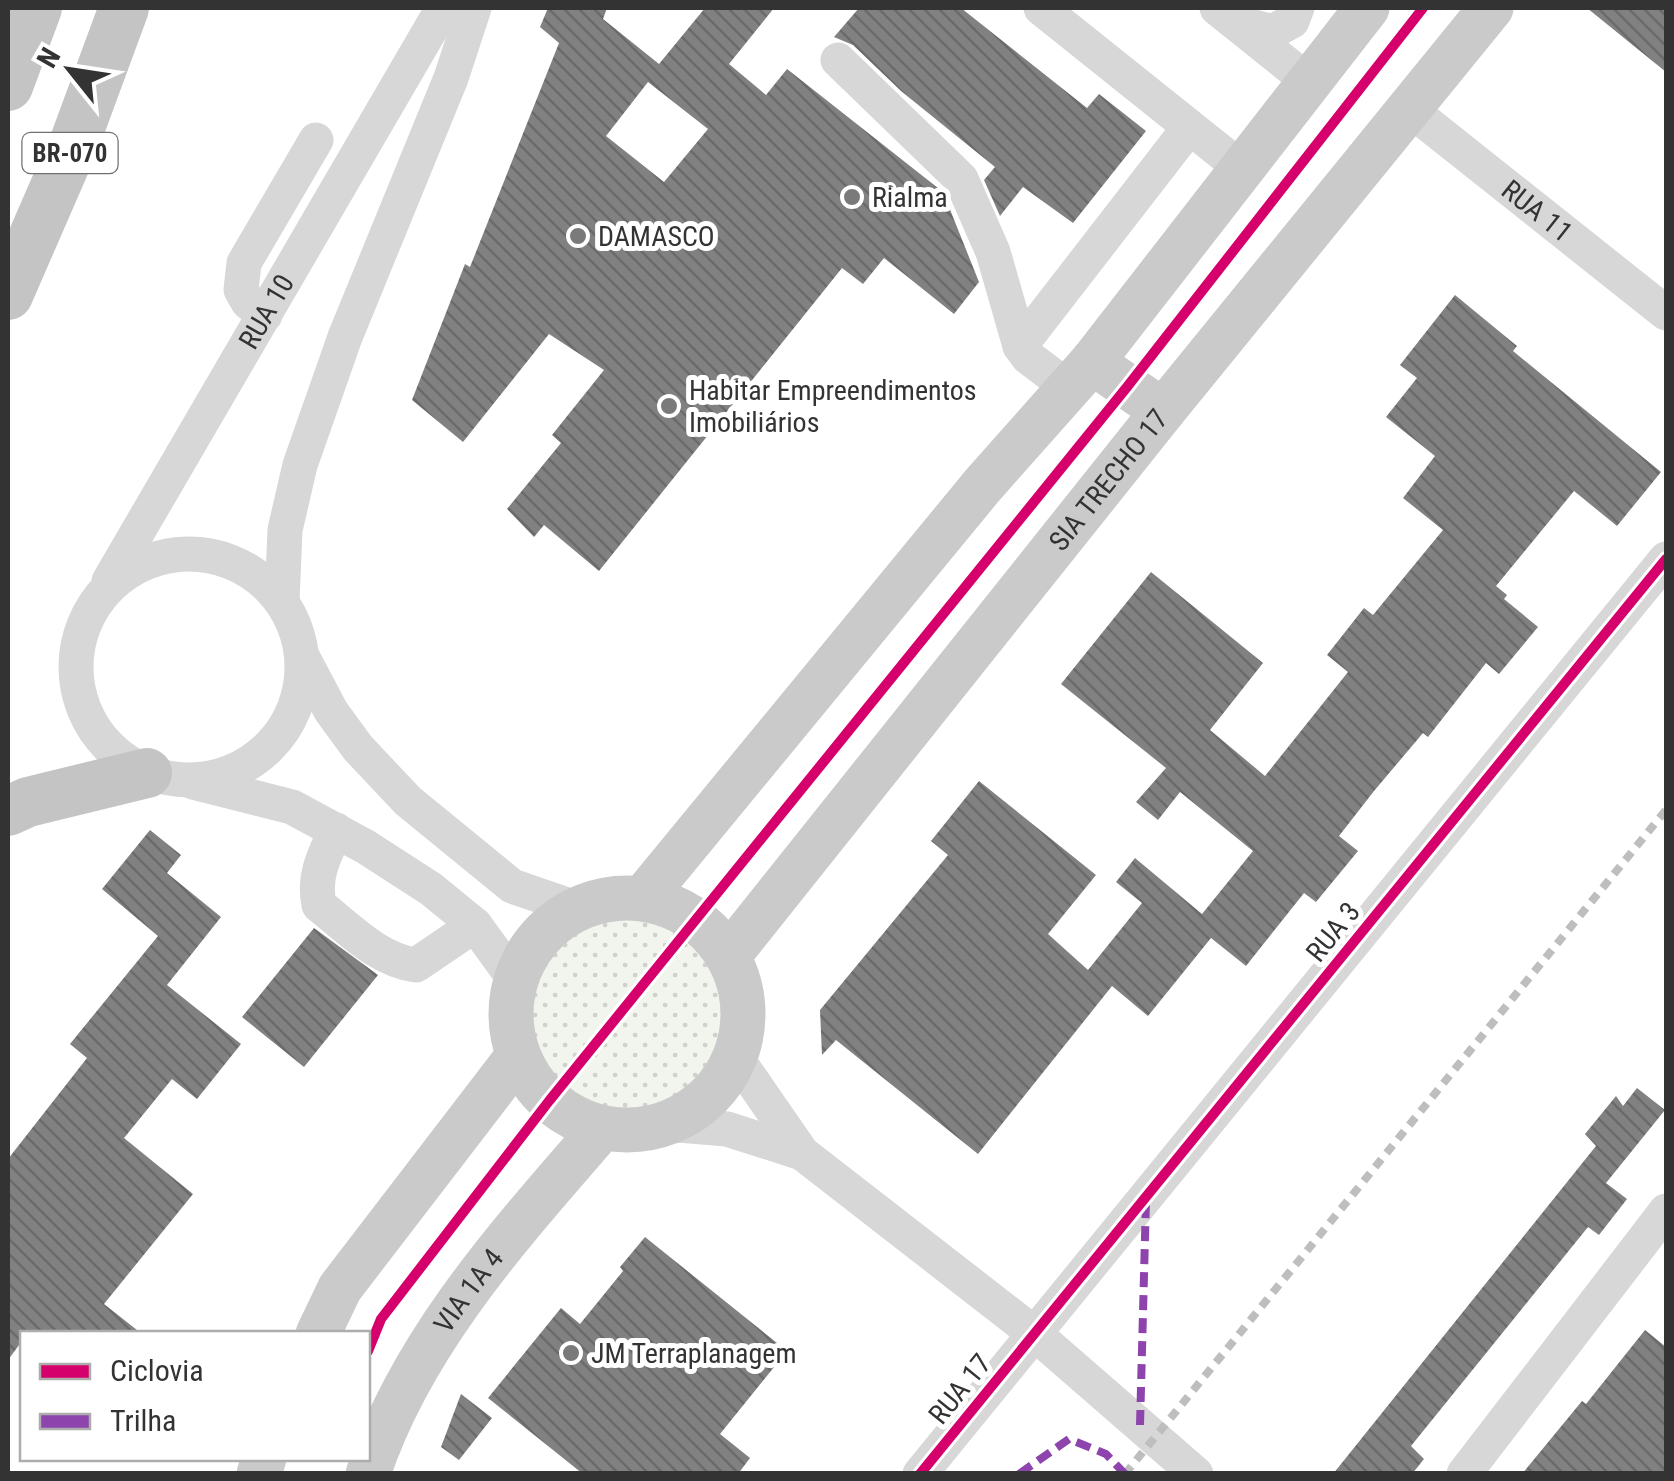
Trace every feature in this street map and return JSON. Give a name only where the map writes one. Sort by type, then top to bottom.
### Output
[{"type":"highway","points":[[8,86],[38,8]]},
{"type":"highway","name":"BR-070","points":[[8,295],[75,142],[124,8]]},
{"type":"highway","points":[[8,811],[28,802],[167,776]]},
{"type":"main road","name":"SIA TRECHO 17","points":[[729,956],[1163,411],[1491,8]]},
{"type":"main road","points":[[643,898],[982,486],[1081,375],[1308,81],[1352,13]]},
{"type":"main road","points":[[1081,375],[1163,411]]},
{"type":"main road","points":[[609,898],[643,898],[671,905],[696,918],[714,935],[729,956],[740,988],[743,1022],[736,1056],[719,1085],[695,1108],[666,1124],[634,1130],[602,1128],[574,1118],[549,1101],[531,1081],[518,1056],[510,1018],[515,980],[529,950],[550,926],[576,908],[609,898]]},
{"type":"main road","points":[[319,1331],[340,1288],[518,1056]]},
{"type":"main road","name":"VIA 1A 4","points":[[368,1474],[380,1438],[411,1376],[446,1322],[517,1226],[602,1128]]},
{"type":"street","name":"RUA 10","points":[[88,614],[443,8]]},
{"type":"street","points":[[282,602],[285,530],[300,465],[346,337],[451,78],[474,8]]},
{"type":"street","points":[[1041,8],[1188,130],[1241,168]]},
{"type":"street","points":[[1226,15],[1272,32],[1292,21],[1297,8]]},
{"type":"street","points":[[1226,15],[1308,81]]},
{"type":"street","points":[[838,60],[961,179],[993,252],[1020,346],[1028,357],[1081,375]]},
{"type":"street","name":"RUA 11","points":[[1408,108],[1666,313]]},
{"type":"street","points":[[1020,346],[1188,130]]},
{"type":"street","points":[[265,315],[248,302],[241,290],[244,263],[316,140]]},
{"type":"street","points":[[167,776],[224,774],[258,757],[283,730],[299,695],[302,658],[296,628],[282,602],[256,574],[220,557],[182,553],[144,562],[111,584],[88,614],[76,650],[77,688],[90,724],[114,753],[167,776],[292,807],[336,830],[432,889],[476,925],[515,980]]},
{"type":"street","name":"RUA 3","points":[[1035,1334],[1666,559]]},
{"type":"street","points":[[302,658],[358,748],[408,801],[512,886],[576,908]]},
{"type":"street","points":[[336,830],[318,870],[315,887],[319,905],[376,950],[398,963],[416,965],[476,925]]},
{"type":"street","points":[[736,1056],[802,1154]]},
{"type":"street","points":[[666,1124],[728,1128],[802,1154],[1035,1334],[1196,1474]]},
{"type":"street","points":[[1464,1474],[1666,1211]]},
{"type":"street","name":"RUA 17","points":[[920,1474],[1035,1334]]},
{"type":"shaded area","points":[[627,912],[666,920],[698,942],[720,974],[728,1013],[720,1052],[698,1084],[666,1106],[627,1114],[588,1106],[556,1084],[534,1052],[526,1013],[534,974],[556,942],[588,920]]},
{"type":"building","points":[[548,8],[607,8],[603,19],[659,64],[705,8],[774,8],[729,64],[766,95],[787,69],[943,192],[979,282],[954,314],[884,258],[863,284],[842,268],[599,571],[544,525],[534,537],[507,509],[561,443],[552,435],[604,370],[549,334],[463,442],[412,400],[559,43],[540,27]],"holes":[[[648,82],[708,129],[664,182],[606,136]]]},
{"type":"building","points":[[859,8],[961,8],[1087,108],[1099,94],[1146,131],[1073,223],[1023,187],[1000,216],[984,180],[995,167],[901,91],[853,45],[834,37]]},
{"type":"building","points":[[1587,8],[1666,8],[1666,72]]},
{"type":"building","points":[[1455,295],[1517,346],[1513,351],[1661,472],[1617,526],[1574,491],[1496,586],[1507,595],[1504,599],[1538,627],[1499,674],[1486,663],[1428,737],[1423,733],[1374,791],[1339,836],[1358,851],[1316,902],[1304,893],[1246,966],[1211,938],[1148,1016],[1112,986],[978,1154],[836,1040],[822,1055],[820,1010],[948,855],[931,841],[979,781],[1096,875],[1048,934],[1088,970],[1142,903],[1116,882],[1135,858],[1202,914],[1253,851],[1180,792],[1158,820],[1136,802],[1166,768],[1061,684],[1151,572],[1263,663],[1210,730],[1265,776],[1348,672],[1327,655],[1364,608],[1373,615],[1443,530],[1403,498],[1435,456],[1386,417],[1417,378],[1400,365]]},
{"type":"building","points":[[150,830],[181,855],[167,873],[221,917],[167,985],[241,1044],[197,1099],[172,1079],[124,1138],[193,1194],[104,1304],[138,1331],[20,1331],[20,1344],[8,1360],[8,1159],[87,1058],[70,1044],[158,936],[102,889]]},
{"type":"building","points":[[314,928],[378,975],[304,1067],[242,1017]]},
{"type":"building","points":[[1637,1088],[1665,1110],[1606,1183],[1627,1199],[1599,1235],[1588,1227],[1411,1446],[1424,1459],[1412,1474],[1333,1474],[1596,1146],[1585,1134],[1616,1096],[1623,1106]]},
{"type":"building","points":[[645,1237],[787,1351],[720,1434],[750,1458],[738,1474],[583,1474],[488,1398],[561,1308],[580,1324]]},
{"type":"building","points":[[1645,1330],[1666,1347],[1666,1474],[1522,1474],[1582,1401],[1586,1404]]},
{"type":"building","points":[[461,1394],[492,1418],[459,1460],[441,1447]]},
{"type":"railway","points":[[1125,1474],[1666,810]]},
{"type":"marked path","points":[[1140,1425],[1146,1200]]},
{"type":"marked path","points":[[1019,1474],[1069,1439],[1106,1454],[1125,1474]]},
{"type":"cycle path","points":[[370,1346],[381,1319],[549,1101],[1127,387],[1423,8]]},
{"type":"cycle path","points":[[920,1474],[1666,559]]},
{"type":"place","name":"Rialma","points":[[852,197]]},
{"type":"place","name":"DAMASCO","points":[[578,236]]},
{"type":"place","name":"Habitar Empreendimentos Imobiliários","points":[[669,406]]},
{"type":"place","name":"JM Terraplanagem","points":[[571,1353]]}]
